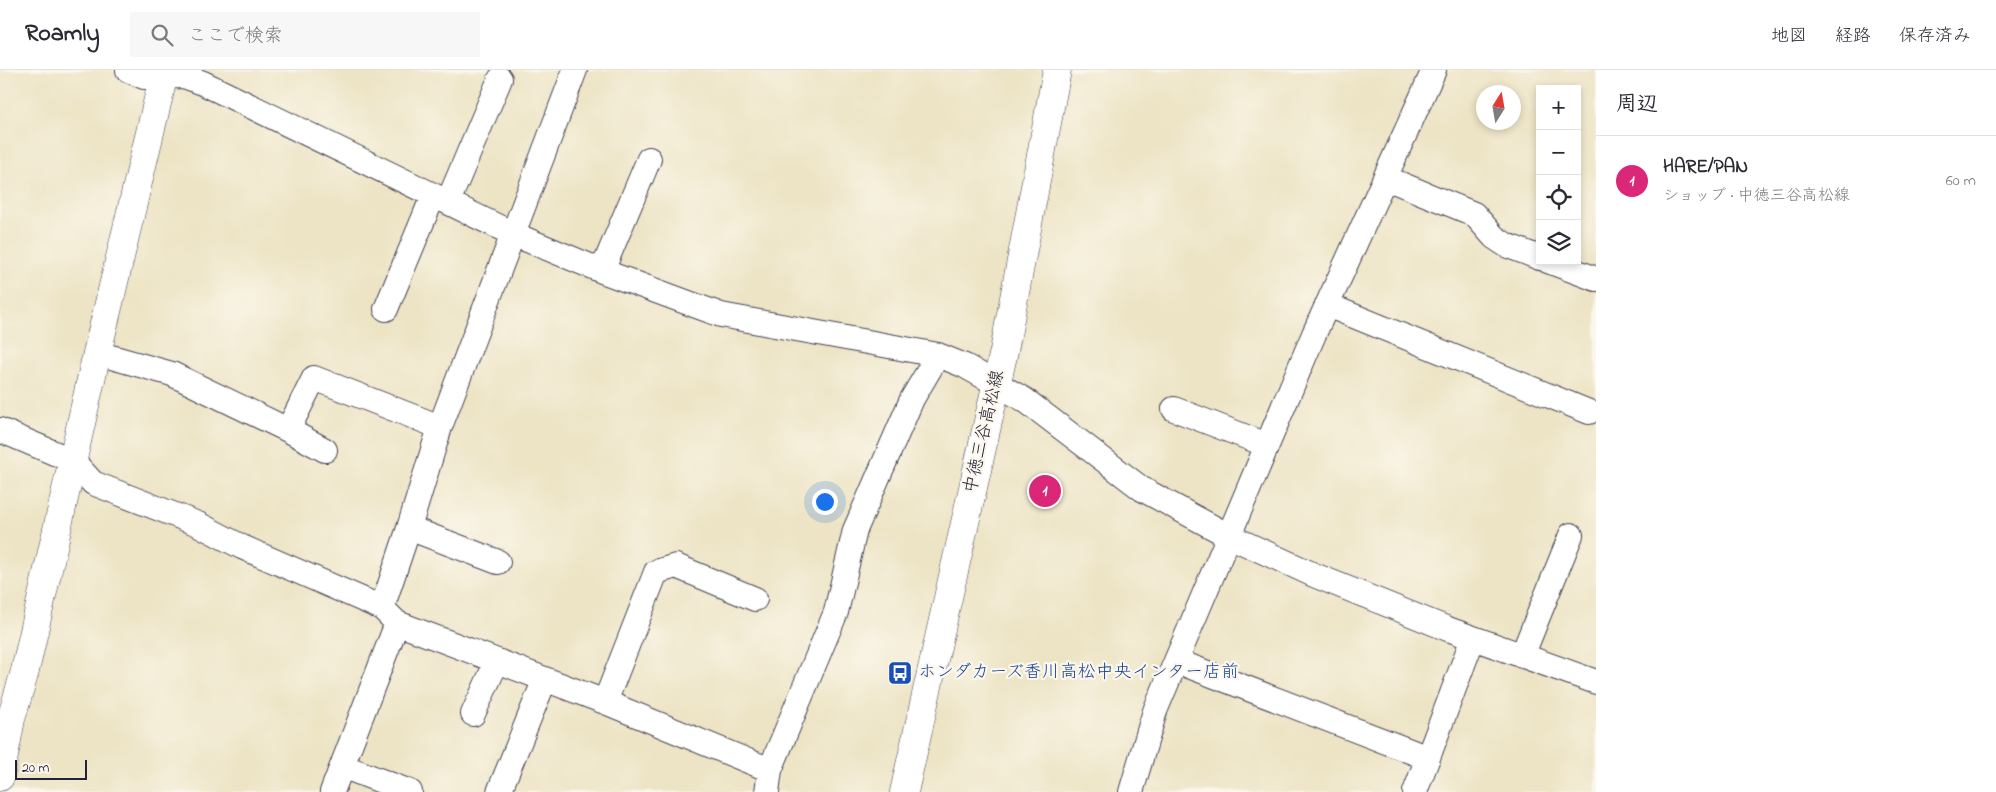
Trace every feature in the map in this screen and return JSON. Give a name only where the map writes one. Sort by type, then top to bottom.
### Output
[{"type":"main road","name":"中徳三谷高松線","points":[[904,792],[996,384],[1057,70]]},
{"type":"main road","points":[[0,777],[6,716],[25,671],[97,353],[164,73]]},
{"type":"street","points":[[128,70],[144,77],[164,73],[184,76],[206,76],[441,199],[513,234],[602,271],[721,315],[938,355],[965,366],[1025,400],[1142,489],[1229,536],[1314,575],[1473,638],[1596,682]]},
{"type":"street","points":[[332,792],[390,615],[409,528],[440,427],[575,70]]},
{"type":"street","points":[[1131,792],[1155,711],[1327,305],[1434,70]]},
{"type":"street","points":[[386,310],[500,80]]},
{"type":"street","points":[[602,271],[649,159]]},
{"type":"street","points":[[1386,178],[1474,214],[1494,236],[1506,245],[1536,256]]},
{"type":"street","points":[[1558,265],[1596,280]]},
{"type":"street","points":[[1327,305],[1589,412]]},
{"type":"street","points":[[97,353],[172,374],[288,430],[324,450]]},
{"type":"street","points":[[0,430],[73,460],[93,483],[198,524],[242,547],[390,615],[498,661],[605,702],[769,781],[836,612],[855,530],[912,399],[938,355]]},
{"type":"street","points":[[288,430],[314,378],[440,427]]},
{"type":"street","points":[[1174,409],[1267,445]]},
{"type":"street","points":[[409,528],[498,562]]},
{"type":"street","points":[[1522,656],[1571,535]]},
{"type":"street","points":[[605,702],[656,572],[676,566],[755,599]]},
{"type":"street","points":[[1415,792],[1473,638]]},
{"type":"street","points":[[473,714],[498,661]]},
{"type":"street","points":[[1176,661],[1428,758]]},
{"type":"street","points":[[499,792],[545,679]]},
{"type":"street","points":[[342,766],[410,792]]},
{"type":"place","name":"HARE/PAN","points":[[1045,491]]},
{"type":"place","name":"ホンダカーズ香川高松中央インター店前","points":[[900,673]]}]
